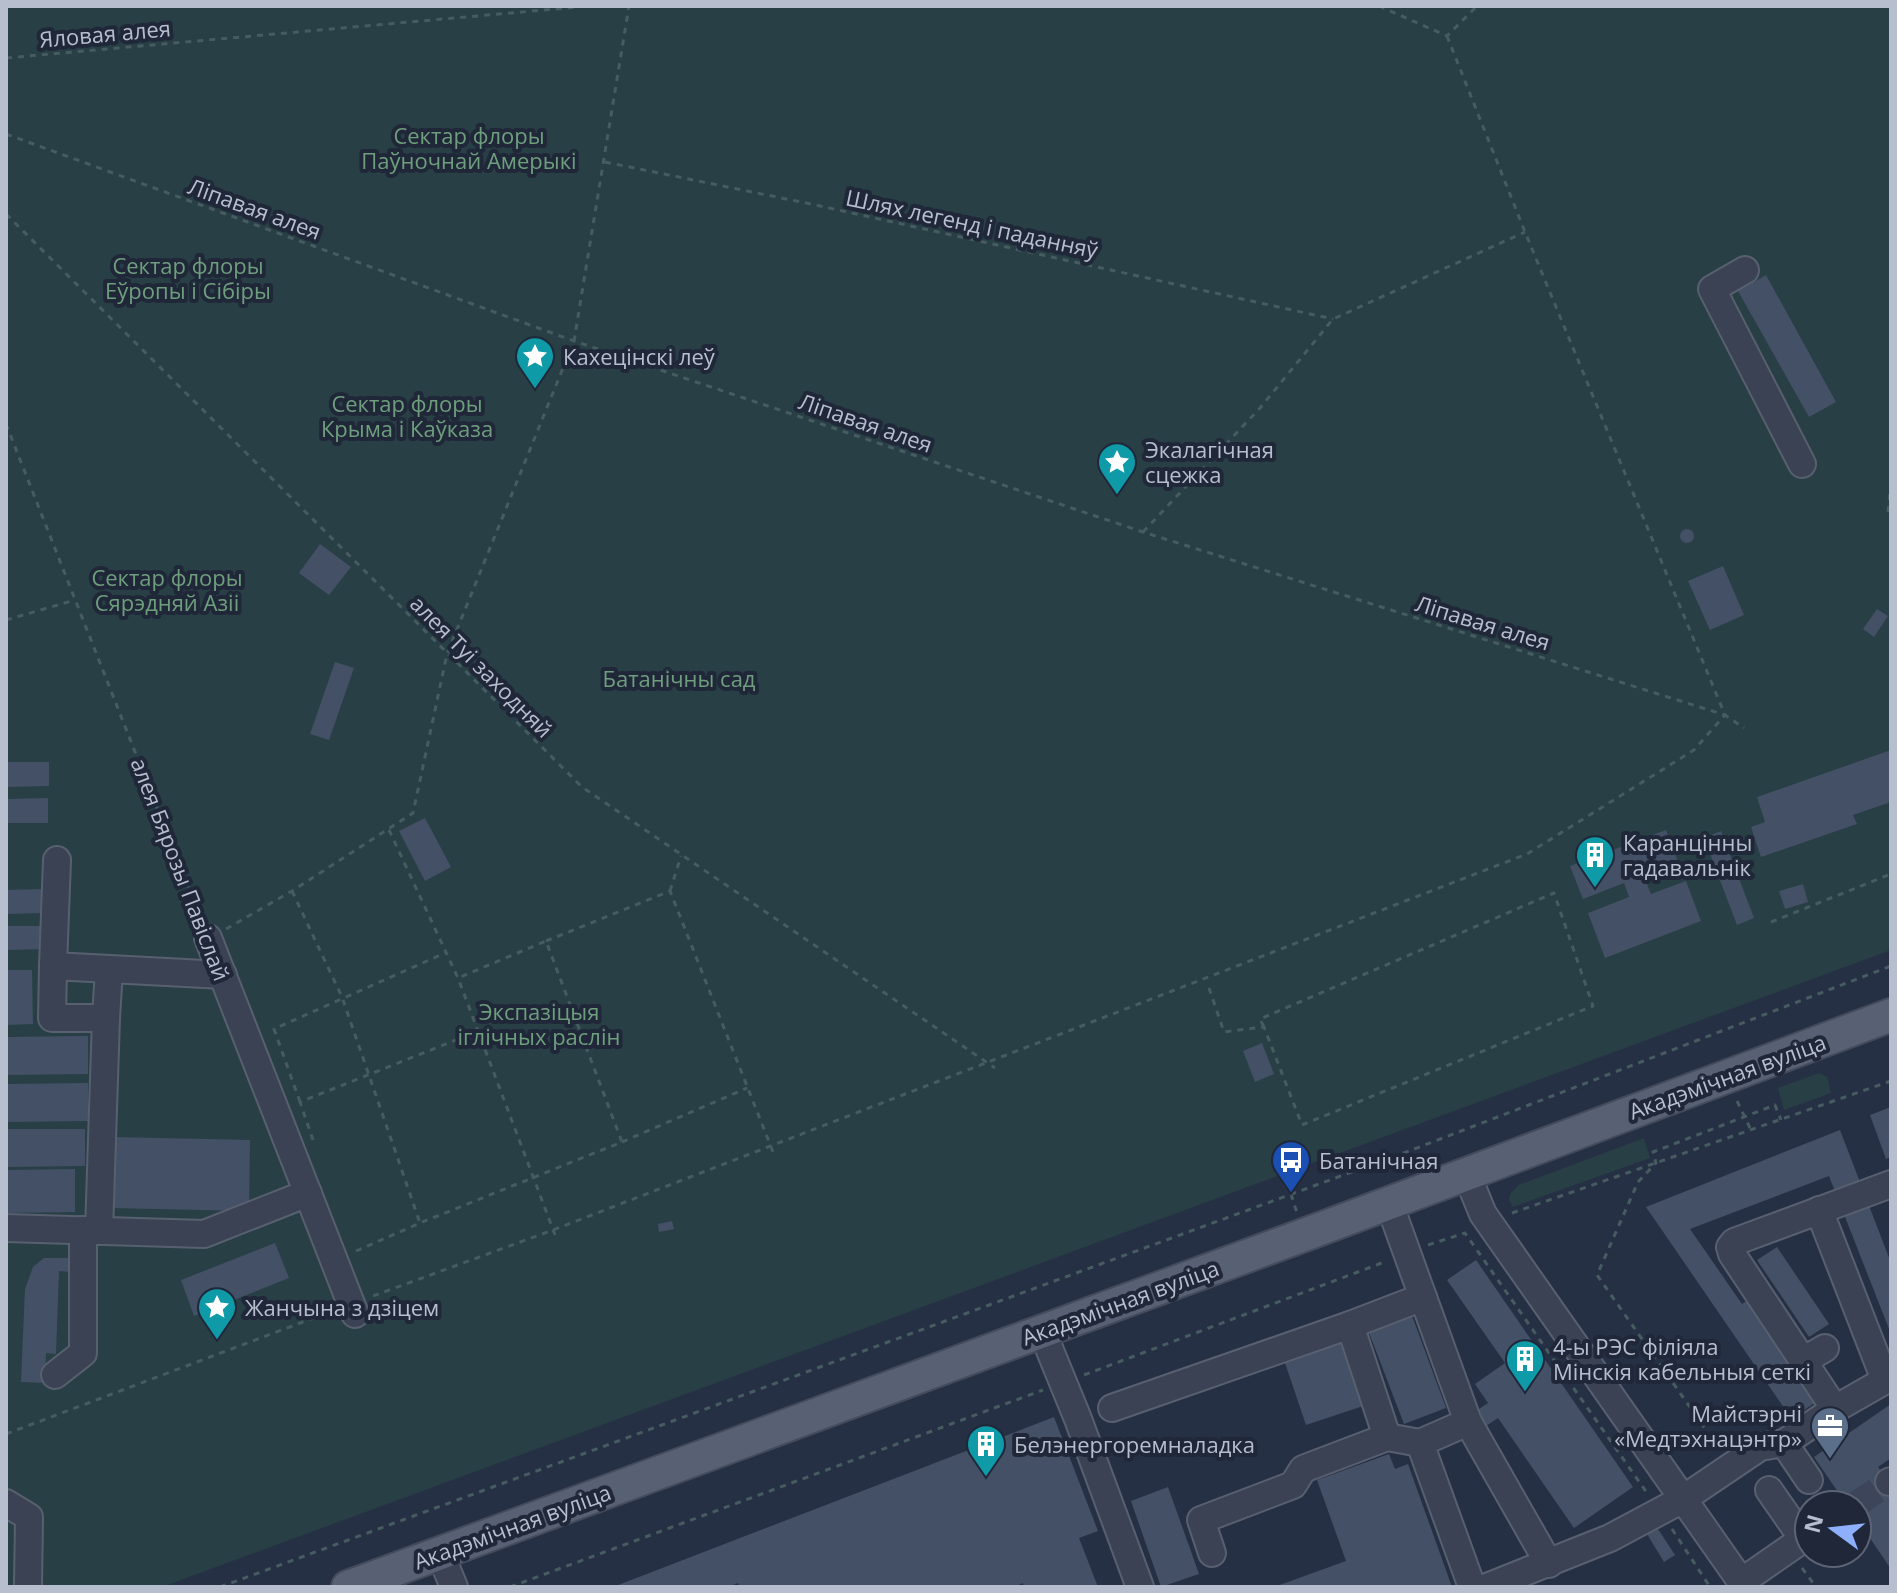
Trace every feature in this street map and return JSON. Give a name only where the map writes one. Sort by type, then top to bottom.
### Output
[{"type":"main road","name":"Акадэмічная вуліца","points":[[348,1587],[1467,1175],[1891,1015]]},
{"type":"street","points":[[1745,270],[1712,289],[1802,464]]},
{"type":"street","points":[[57,860],[52,1018],[106,1018]]},
{"type":"street","name":"алея Бярозы Павіслай","points":[[208,938],[353,1309]]},
{"type":"street","points":[[53,966],[223,975]]},
{"type":"street","points":[[55,1375],[83,1353],[109,969]]},
{"type":"street","points":[[1467,1175],[1483,1214],[1743,1584],[1793,1546]]},
{"type":"street","points":[[1835,1409],[1814,1354],[1732,1254],[1730,1247],[1734,1242],[1891,1184]]},
{"type":"street","points":[[6,1228],[204,1234],[308,1193]]},
{"type":"street","points":[[1389,1203],[1468,1422],[1549,1564]]},
{"type":"street","points":[[1487,1587],[1610,1538],[1683,1499],[1760,1447],[1784,1443],[1888,1378],[1819,1210]]},
{"type":"street","points":[[1112,1408],[1423,1297]]},
{"type":"street","points":[[1350,1325],[1387,1437]]},
{"type":"street","points":[[1042,1331],[1140,1587]]},
{"type":"street","points":[[1212,1553],[1201,1520],[1293,1485],[1303,1469],[1387,1437],[1420,1443],[1468,1422]]},
{"type":"street","points":[[1420,1443],[1472,1587]]},
{"type":"street","points":[[1784,1443],[1809,1480]]},
{"type":"street","points":[[1769,1490],[1793,1529]]},
{"type":"street","points":[[6,1503],[29,1517],[28,1587]]},
{"type":"street","points":[[440,1553],[454,1587]]},
{"type":"path","name":"Яловая алея","points":[[6,58],[589,6]]},
{"type":"path","points":[[208,938],[292,891],[413,813],[447,654],[574,341],[629,6]]},
{"type":"path","points":[[6,1434],[353,1309],[770,1144],[1527,854],[1694,750],[1725,715],[1447,36],[1379,6]]},
{"type":"path","points":[[1447,36],[1477,6]]},
{"type":"path","name":"Ліпавая алея","points":[[6,134],[574,341],[1143,532],[1725,715],[1744,728]]},
{"type":"path","name":"Шлях легенд і паданняў","points":[[604,162],[811,204],[1333,319]]},
{"type":"path","name":"алея Туі заходняй","points":[[6,214],[582,787],[995,1068]]},
{"type":"path","points":[[1143,532],[1260,408],[1333,319],[1525,232]]},
{"type":"path","name":"алея Бярозы Павіслай","points":[[6,424],[208,938]]},
{"type":"path","points":[[1888,512],[1891,481]]},
{"type":"path","points":[[6,620],[75,600]]},
{"type":"path","points":[[389,830],[458,978],[557,1240]]},
{"type":"path","points":[[681,856],[670,891],[775,1157]]},
{"type":"path","points":[[1771,922],[1891,874]]},
{"type":"path","points":[[292,891],[342,997],[420,1223]]},
{"type":"path","points":[[458,978],[670,891]]},
{"type":"path","points":[[1554,893],[1593,1006],[1302,1125],[1264,1027],[1260,1019],[1554,893]]},
{"type":"path","points":[[546,941],[622,1142]]},
{"type":"path","points":[[316,1148],[274,1029],[446,953]]},
{"type":"path","points":[[220,1587],[1409,1151],[1891,966]]},
{"type":"path","points":[[1209,988],[1224,1032],[1264,1027]]},
{"type":"path","points":[[300,1102],[477,1031]]},
{"type":"path","points":[[1726,1076],[1751,1130]]},
{"type":"path","points":[[1512,1213],[1891,1081]]},
{"type":"path","points":[[334,1261],[749,1088]]},
{"type":"path","points":[[1656,1163],[1653,1152],[1775,1105],[1781,1120]]},
{"type":"path","points":[[1656,1163],[1638,1182],[1597,1275],[1730,1466]]},
{"type":"path","points":[[510,1587],[1465,1233],[1710,1587]]},
{"type":"green space","name":"Батанічны сад","points":[[6,6],[1891,6],[1891,950],[162,1587],[6,1587]]},
{"type":"green space","points":[[1819,1073],[1827,1077],[1831,1093],[1784,1110],[1778,1088]]},
{"type":"green space","points":[[1644,1138],[1650,1158],[1513,1207],[1509,1200],[1510,1194],[1519,1185]]},
{"type":"building","points":[[1766,275],[1836,402],[1809,417],[1738,291]]},
{"type":"building","points":[[1687,529],[1694,536],[1687,543],[1680,536]]},
{"type":"building","points":[[320,544],[351,567],[329,595],[299,573]]},
{"type":"building","points":[[1723,566],[1744,615],[1710,630],[1688,581]]},
{"type":"building","points":[[1877,609],[1888,616],[1874,637],[1863,629]]},
{"type":"building","points":[[335,662],[354,668],[329,740],[310,734]]},
{"type":"building","points":[[1891,750],[1891,802],[1853,815],[1857,824],[1761,857],[1751,827],[1765,822],[1757,797]]},
{"type":"building","points":[[6,762],[49,762],[49,786],[6,787]]},
{"type":"building","points":[[48,798],[48,823],[6,823],[6,799]]},
{"type":"building","points":[[425,818],[451,867],[425,881],[399,831]]},
{"type":"building","name":"Каранцінны гадавальнік","points":[[1666,830],[1679,864],[1644,877],[1651,894],[1686,881],[1701,921],[1605,958],[1588,913],[1629,897],[1624,883],[1583,899],[1570,866]]},
{"type":"building","points":[[1721,831],[1754,918],[1737,925],[1704,838]]},
{"type":"building","points":[[1803,884],[1808,902],[1785,909],[1779,891]]},
{"type":"building","points":[[45,889],[45,913],[6,914],[6,890]]},
{"type":"building","points":[[6,926],[44,926],[44,949],[6,950]]},
{"type":"building","points":[[6,970],[32,970],[33,1024],[6,1025]]},
{"type":"building","points":[[88,1036],[88,1074],[6,1075],[6,1037]]},
{"type":"building","points":[[1262,1043],[1274,1074],[1255,1082],[1243,1051]]},
{"type":"building","points":[[88,1083],[88,1121],[6,1122],[6,1084]]},
{"type":"building","points":[[1891,1107],[1891,1157],[1886,1159],[1870,1115]]},
{"type":"building","points":[[6,1129],[85,1129],[85,1166],[6,1167]]},
{"type":"building","points":[[1840,1130],[1891,1263],[1891,1334],[1829,1176],[1690,1229],[1742,1304],[1753,1296],[1823,1398],[1791,1418],[1646,1207]]},
{"type":"building","points":[[112,1137],[250,1140],[249,1211],[110,1208]]},
{"type":"building","points":[[75,1169],[75,1212],[6,1213],[6,1170]]},
{"type":"building","points":[[672,1221],[674,1229],[659,1232],[658,1224]]},
{"type":"building","points":[[275,1243],[289,1278],[194,1316],[181,1280]]},
{"type":"building","points":[[1777,1247],[1829,1324],[1809,1337],[1757,1260]]},
{"type":"building","points":[[44,1258],[71,1258],[70,1272],[59,1271],[56,1354],[46,1353],[45,1383],[21,1382],[25,1289],[33,1267]]},
{"type":"building","name":"4-ы РЭС філіяла Мінскія кабельныя сеткі","points":[[1476,1260],[1633,1487],[1574,1528],[1498,1418],[1486,1426],[1476,1411],[1488,1403],[1475,1384],[1505,1363],[1447,1280]]},
{"type":"building","points":[[1411,1313],[1446,1408],[1404,1424],[1368,1330]]},
{"type":"building","points":[[1341,1341],[1363,1406],[1306,1425],[1284,1360]]},
{"type":"building","points":[[1891,1404],[1891,1458],[1878,1467],[1891,1485],[1891,1569],[1873,1543],[1873,1489],[1836,1489],[1814,1457]]},
{"type":"building","name":"Белэнергоремналадка","points":[[1054,1417],[1098,1531],[1079,1538],[1098,1587],[1024,1587],[1023,1583],[1014,1587],[740,1587],[738,1583],[728,1587],[613,1587]]},
{"type":"building","points":[[1389,1454],[1395,1469],[1408,1464],[1452,1587],[1274,1587],[1346,1561],[1317,1480]]},
{"type":"building","points":[[1168,1487],[1199,1574],[1161,1587],[1131,1501]]},
{"type":"building","points":[[1654,1523],[1675,1555],[1664,1562],[1644,1529]]},
{"type":"tunnel","points":[[1873,1493],[1889,1482]]},
{"type":"place","name":"Кахецінскі леў","points":[[535,390]]},
{"type":"place","name":"Экалагічная сцежка","points":[[1117,496]]},
{"type":"place","name":"Каранцінны гадавальнік","points":[[1595,889]]},
{"type":"place","name":"Батанічная","points":[[1291,1194]]},
{"type":"place","name":"Жанчына з дзіцем","points":[[217,1341]]},
{"type":"place","name":"4-ы РЭС філіяла Мінскія кабельныя сеткі","points":[[1525,1393]]},
{"type":"place","name":"Майстэрні «Медтэхнацэнтр»","points":[[1830,1460]]},
{"type":"place","name":"Белэнергоремналадка","points":[[986,1478]]},
{"type":"park label","name":"Сектар флоры Паўночнай Амерыкі","points":[[469,148]]},
{"type":"park label","name":"Сектар флоры Еўропы і Сібіры","points":[[188,278]]},
{"type":"park label","name":"Сектар флоры Крыма і Каўказа","points":[[407,416]]},
{"type":"park label","name":"Сектар флоры Сярэдняй Азіі","points":[[167,590]]},
{"type":"park label","name":"Экспазіцыя іглічных раслін","points":[[539,1024]]}]
